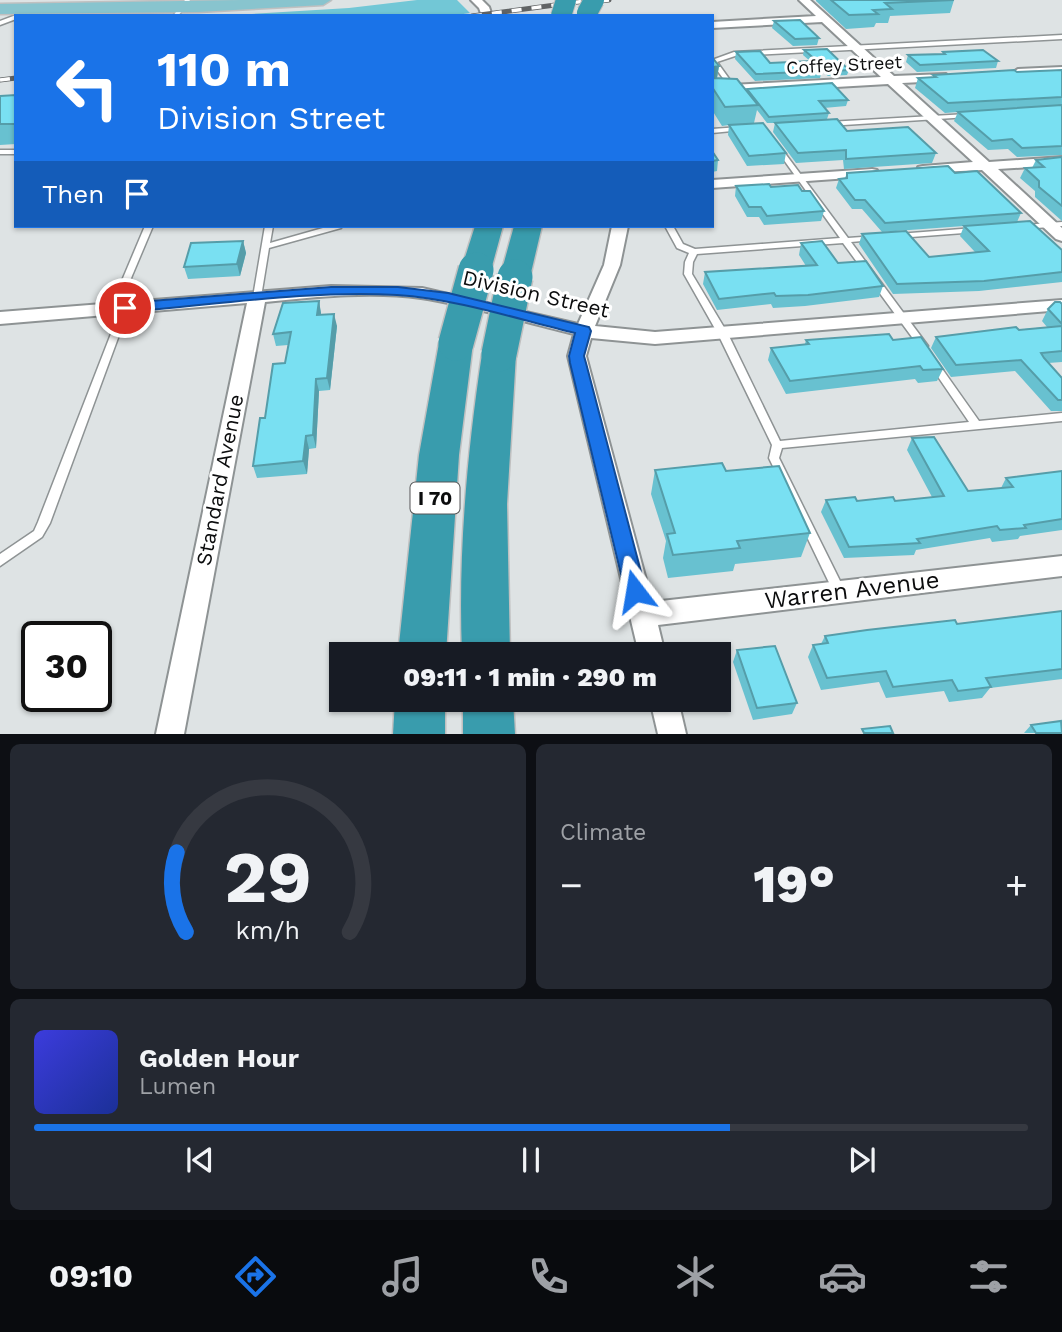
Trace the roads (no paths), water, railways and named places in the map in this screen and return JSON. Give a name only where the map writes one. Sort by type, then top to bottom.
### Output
[{"type":"highway","name":"I 70","points":[[423,642],[439,455],[457,343],[488,228]]},
{"type":"highway","name":"I 70","points":[[486,642],[484,528],[487,464],[499,355],[527,228]]},
{"type":"highway","points":[[419,733],[420,712]]},
{"type":"highway","points":[[488,712],[489,733]]},
{"type":"main road","points":[[38,14],[323,0]]},
{"type":"street","points":[[476,0],[484,7],[486,14]]},
{"type":"street","points":[[804,0],[985,166],[1056,224],[1062,236]]},
{"type":"street","points":[[714,25],[825,19]]},
{"type":"street","points":[[1009,73],[1062,70]]},
{"type":"street","name":"Coffey Street","points":[[714,90],[956,76]]},
{"type":"street","points":[[714,184],[1062,160]]},
{"type":"street","points":[[620,228],[612,265],[576,356],[649,642]]},
{"type":"street","name":"Division Street","points":[[0,318],[355,290],[422,293],[584,331],[647,338],[1062,305]]},
{"type":"street","name":"Standard Avenue","points":[[170,733],[257,297]]},
{"type":"street","name":"Warren Avenue","points":[[642,615],[1062,566]]},
{"type":"street","points":[[667,712],[672,733]]},
{"type":"lane","points":[[0,23],[14,15]]},
{"type":"lane","points":[[744,102],[714,61],[734,54],[1062,37]]},
{"type":"lane","points":[[815,125],[971,115]]},
{"type":"lane","points":[[714,131],[750,129]]},
{"type":"lane","points":[[771,138],[904,319],[976,425]]},
{"type":"lane","points":[[1009,228],[1056,224]]},
{"type":"lane","points":[[0,561],[38,534],[58,488],[148,228]]},
{"type":"lane","name":"Standard Avenue","points":[[257,297],[269,228]]},
{"type":"lane","points":[[265,247],[331,228]]},
{"type":"lane","points":[[670,228],[680,246],[694,252],[982,230]]},
{"type":"lane","points":[[694,252],[689,262],[688,274],[723,334],[777,445],[774,458],[840,592]]},
{"type":"lane","points":[[777,445],[1062,417]]},
{"type":"railway","points":[[487,14],[593,0]]},
{"type":"railway","points":[[583,3],[609,0]]},
{"type":"railway","points":[[0,80],[14,78]]}]
